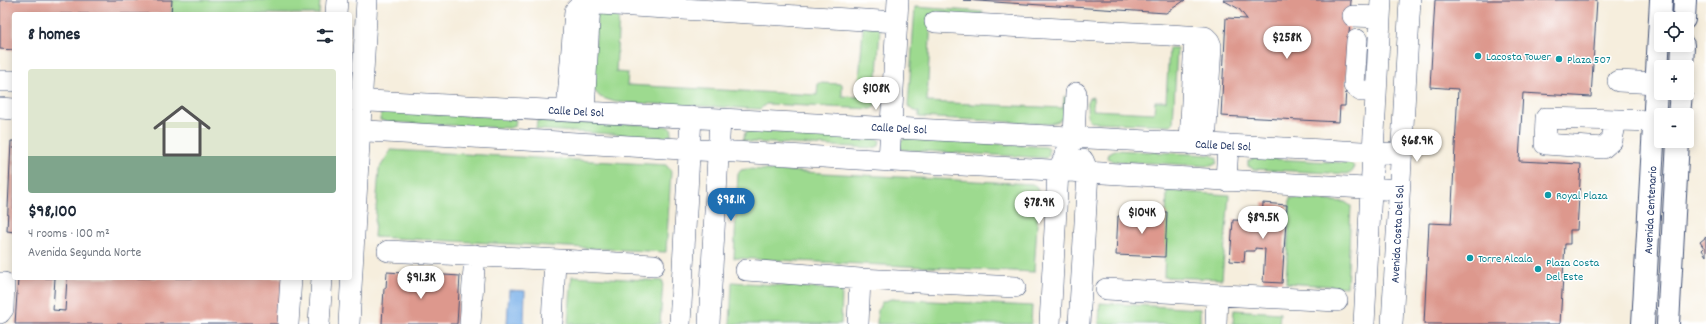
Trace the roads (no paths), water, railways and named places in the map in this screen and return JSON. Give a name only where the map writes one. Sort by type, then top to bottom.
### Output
[{"type":"main road","name":"Avenida Centenario","points":[[1660,60],[1662,0]]},
{"type":"main road","points":[[1684,12],[1685,0]]},
{"type":"main road","name":"Avenida Centenario","points":[[1643,324],[1654,138]]},
{"type":"main road","name":"Avenida Centenario","points":[[1668,324],[1678,148]]},
{"type":"street","points":[[336,12],[337,0]]},
{"type":"street","points":[[352,246],[356,100],[366,0]]},
{"type":"street","points":[[889,161],[898,0]]},
{"type":"street","name":"Avenida Costa Del Sol","points":[[1392,324],[1410,0]]},
{"type":"street","points":[[576,111],[585,2],[897,22]]},
{"type":"street","points":[[1352,16],[1381,9],[1364,324]]},
{"type":"street","points":[[935,22],[1205,37],[1211,46],[1197,144]]},
{"type":"street","points":[[1376,91],[1361,91],[1354,85],[1354,40],[1379,41]]},
{"type":"street","points":[[0,81],[12,81]]},
{"type":"street","points":[[1618,81],[1654,83]]},
{"type":"street","points":[[1050,324],[1058,171],[1074,137],[1076,93]]},
{"type":"street","name":"Calle Del Sol","points":[[356,100],[1401,154]]},
{"type":"street","points":[[0,108],[12,109]]},
{"type":"street","points":[[522,140],[525,109]]},
{"type":"street","points":[[680,324],[691,117]]},
{"type":"street","points":[[709,324],[720,119]]},
{"type":"street","points":[[1616,120],[1654,121]]},
{"type":"street","points":[[355,130],[1399,190]]},
{"type":"street","points":[[1074,137],[1088,172],[1079,324]]},
{"type":"street","points":[[1226,180],[1228,145]]},
{"type":"street","points":[[388,251],[654,265]]},
{"type":"street","points":[[470,324],[474,255]]},
{"type":"street","points":[[552,324],[555,260]]},
{"type":"street","points":[[746,270],[1015,287]]},
{"type":"street","points":[[858,324],[860,278]]},
{"type":"street","points":[[288,324],[291,280]]},
{"type":"street","points":[[319,324],[322,280]]},
{"type":"street","points":[[350,324],[351,280]]},
{"type":"street","points":[[0,283],[4,283],[3,309],[0,312]]},
{"type":"street","points":[[1106,289],[1337,301]]},
{"type":"street","points":[[1216,324],[1217,295]]},
{"type":"water","points":[[509,290],[525,291],[524,324],[507,324]]},
{"type":"place","name":"Lacosta Tower","points":[[1478,56]]},
{"type":"place","name":"Plaza 507","points":[[1559,59]]},
{"type":"place","name":"Royal Plaza","points":[[1548,195]]},
{"type":"place","name":"Torre Alcala","points":[[1470,258]]},
{"type":"place","name":"Plaza Costa Del Este","points":[[1538,269]]}]
